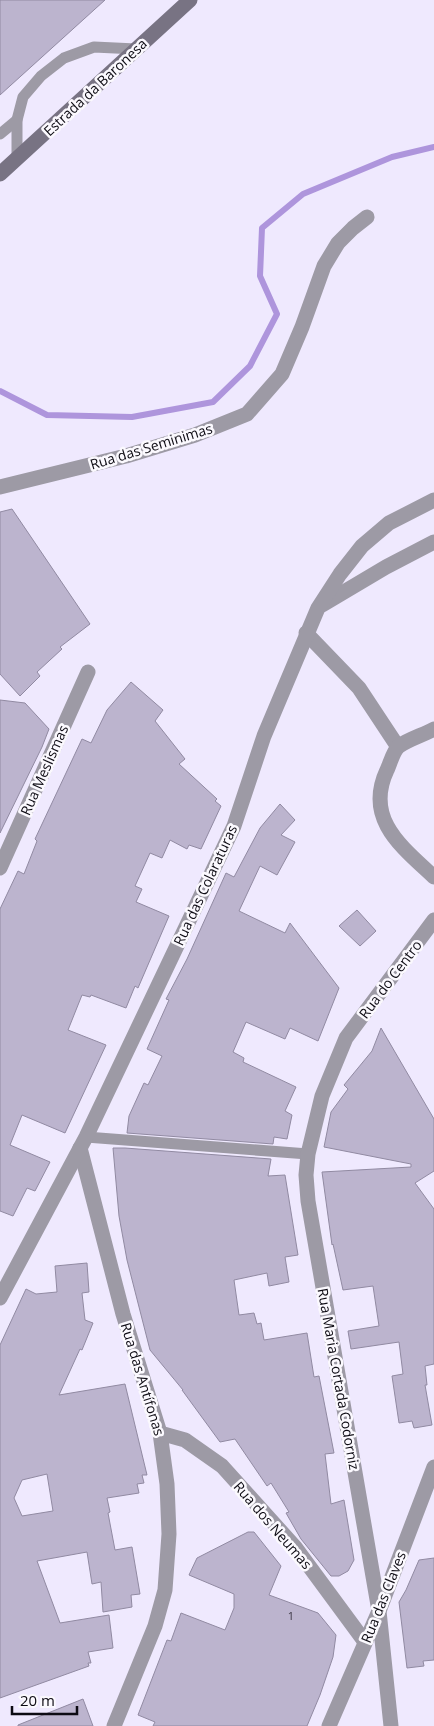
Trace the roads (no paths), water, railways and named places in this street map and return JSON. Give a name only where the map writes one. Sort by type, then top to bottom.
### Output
[{"type":"main road","name":"Estrada da Baronesa","points":[[0,174],[190,0]]},
{"type":"street","name":"Rua das Seminimas","points":[[0,487],[126,456],[195,435],[247,414],[282,374],[302,327],[324,266],[338,243],[353,228],[367,218]]},
{"type":"street","name":"Rua das Colaraturas","points":[[0,1298],[83,1143],[234,826],[264,736],[318,608],[340,574],[362,546],[389,523],[434,500]]},
{"type":"street","points":[[318,608],[386,567],[434,542]]},
{"type":"street","points":[[306,633],[359,688],[398,747]]},
{"type":"street","name":"Rua Meslismas","points":[[0,868],[88,672]]},
{"type":"street","points":[[434,729],[398,747],[382,780],[379,799],[383,816],[394,838],[434,877]]},
{"type":"street","name":"Rua do Centro","points":[[346,1038],[434,920]]},
{"type":"street","name":"Rua Maria Cortada Codorniz","points":[[346,1038],[322,1096],[308,1154],[306,1175],[308,1202],[379,1611],[391,1726]]},
{"type":"street","name":"Rua das Antífonas","points":[[83,1143],[123,1314],[160,1433],[167,1484],[169,1534],[165,1590],[155,1626],[114,1726]]},
{"type":"street","name":"Rua dos Neumas","points":[[160,1433],[185,1440],[222,1466],[294,1547],[365,1642]]},
{"type":"street","name":"Rua das Claves","points":[[329,1726],[379,1611],[434,1467]]},
{"type":"lane","points":[[17,159],[17,120],[23,97],[41,76],[64,58],[94,47],[136,49]]},
{"type":"lane","points":[[0,134],[17,120]]},
{"type":"lane","points":[[83,1143],[308,1154]]},
{"type":"waterway","points":[[0,391],[47,415],[132,417],[213,402],[250,366],[277,314],[260,276],[262,228],[303,194],[392,157],[434,147]]}]
